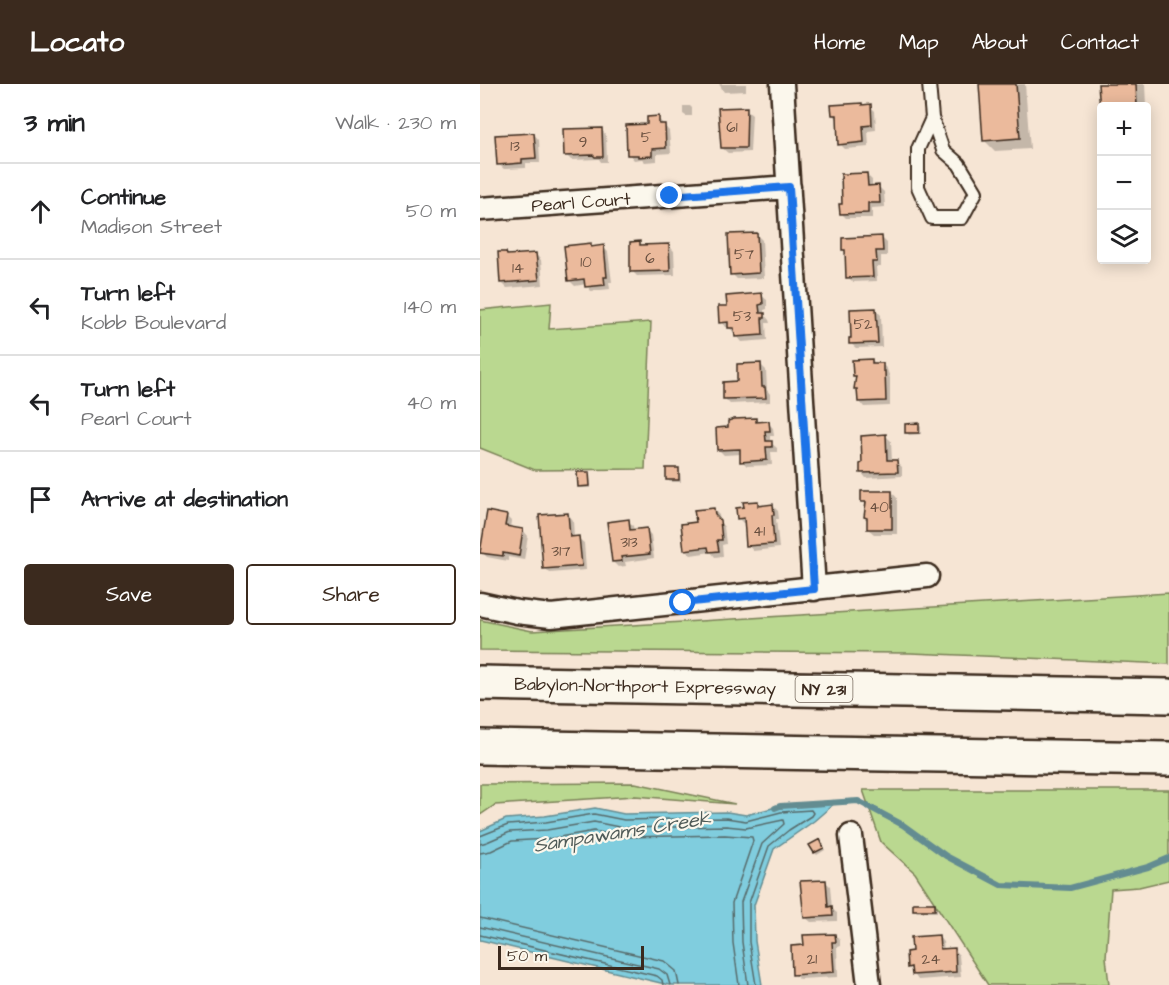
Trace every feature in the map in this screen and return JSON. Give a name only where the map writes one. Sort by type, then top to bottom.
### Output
[{"type":"main road","name":"Babylon-Northport Expressway","points":[[480,683],[1169,696]]},
{"type":"main road","points":[[480,747],[1169,759]]},
{"type":"street","points":[[782,84],[814,589]]},
{"type":"street","name":"Pearl Court","points":[[480,209],[789,187]]},
{"type":"street","points":[[480,604],[551,616],[927,576]]},
{"type":"street","points":[[851,836],[869,985]]},
{"type":"lane","points":[[929,84],[932,118],[942,150],[959,164],[976,192],[962,218],[932,218],[918,187],[918,149],[932,118]]},
{"type":"green space","points":[[551,303],[549,329],[651,322],[645,469],[535,470],[480,448],[480,310]]},
{"type":"green space","points":[[1169,593],[1169,664],[911,653],[480,650],[480,620],[532,631]]},
{"type":"green space","points":[[635,783],[735,804],[635,796],[495,805],[480,815],[480,784]]},
{"type":"green space","points":[[863,790],[1169,790],[1169,880],[1139,887],[1111,889],[1106,957],[1109,985],[988,985],[915,873],[881,842]]},
{"type":"water","points":[[836,802],[814,821],[774,849],[754,905],[755,941],[762,985],[669,985],[480,940],[480,831],[506,819],[545,816],[595,808],[624,814],[727,812],[746,815],[780,806]]},
{"type":"building","points":[[979,84],[1016,84],[1020,138],[983,141]]},
{"type":"building","points":[[1098,84],[1136,84],[1137,102],[1099,102]]},
{"type":"building","points":[[862,103],[862,105],[871,104],[872,125],[863,126],[864,142],[838,145],[837,115],[832,115],[831,105]]},
{"type":"building","points":[[747,107],[746,148],[721,148],[718,108]]},
{"type":"building","points":[[659,116],[659,124],[665,124],[666,148],[652,149],[652,156],[627,155],[626,125],[647,124],[647,117]]},
{"type":"building","points":[[602,128],[603,157],[564,156],[563,129]]},
{"type":"building","points":[[534,133],[536,158],[522,159],[522,163],[497,165],[495,135]]},
{"type":"building","points":[[867,173],[868,186],[879,185],[880,203],[868,203],[868,213],[840,214],[841,174]]},
{"type":"building","points":[[757,233],[759,273],[730,275],[728,234]]},
{"type":"building","points":[[882,236],[883,251],[876,251],[877,262],[872,262],[873,277],[846,278],[842,238]]},
{"type":"building","points":[[640,241],[640,245],[669,244],[670,271],[630,272],[630,242]]},
{"type":"building","points":[[591,243],[591,247],[604,245],[607,277],[604,277],[605,285],[585,287],[584,279],[568,281],[564,246]]},
{"type":"building","points":[[498,252],[506,252],[507,255],[536,253],[539,280],[500,283]]},
{"type":"building","points":[[762,293],[763,304],[759,305],[760,313],[765,313],[765,318],[762,318],[763,335],[735,337],[734,328],[728,328],[728,322],[719,323],[718,306],[727,306],[726,296]]},
{"type":"building","points":[[876,308],[878,343],[849,344],[849,338],[851,338],[850,309]]},
{"type":"building","points":[[872,359],[872,363],[883,363],[886,401],[858,402],[857,389],[854,389],[856,376],[853,376],[852,360]]},
{"type":"building","points":[[761,363],[762,387],[765,387],[766,398],[723,399],[723,382],[737,381],[737,364]]},
{"type":"building","points":[[756,418],[756,422],[769,421],[770,431],[765,431],[766,441],[772,441],[772,447],[766,447],[767,460],[740,462],[740,449],[717,450],[716,428],[728,427],[728,421],[734,419]]},
{"type":"building","points":[[919,423],[919,433],[905,433],[905,424]]},
{"type":"building","points":[[886,434],[887,460],[897,460],[898,472],[860,473],[861,436]]},
{"type":"building","points":[[666,468],[679,468],[679,480],[666,480]]},
{"type":"building","points":[[577,472],[589,472],[590,486],[578,487]]},
{"type":"building","points":[[861,491],[892,491],[892,529],[867,529],[867,518],[864,517],[866,502],[861,502]]},
{"type":"building","points":[[758,501],[758,506],[773,504],[774,544],[746,546],[744,518],[737,519],[736,508],[744,507],[743,502]]},
{"type":"building","points":[[714,508],[715,515],[720,520],[722,540],[717,540],[719,551],[709,552],[708,547],[684,550],[681,524],[696,522],[694,510]]},
{"type":"building","points":[[487,511],[507,515],[505,526],[523,529],[519,556],[480,553]]},
{"type":"building","points":[[568,513],[570,537],[579,536],[582,566],[543,569],[539,515]]},
{"type":"building","points":[[629,519],[630,530],[647,528],[650,554],[621,557],[622,561],[612,562],[607,522]]},
{"type":"building","points":[[820,839],[824,848],[814,853],[809,845]]},
{"type":"building","points":[[826,880],[828,907],[832,906],[833,916],[804,918],[800,881]]},
{"type":"building","points":[[913,903],[935,903],[935,910],[913,910]]},
{"type":"building","points":[[835,934],[836,942],[832,942],[834,972],[792,975],[791,946],[804,945],[803,935]]},
{"type":"building","points":[[939,935],[940,949],[955,948],[956,972],[912,975],[911,967],[907,968],[906,952],[912,951],[911,937]]},
{"type":"waterway","name":"Sampawams Creek","points":[[775,808],[858,801],[903,825],[946,856],[1001,885],[1070,888],[1148,867],[1169,858]]},
{"type":"route","points":[[670,196],[789,187],[814,589],[683,603]]}]
